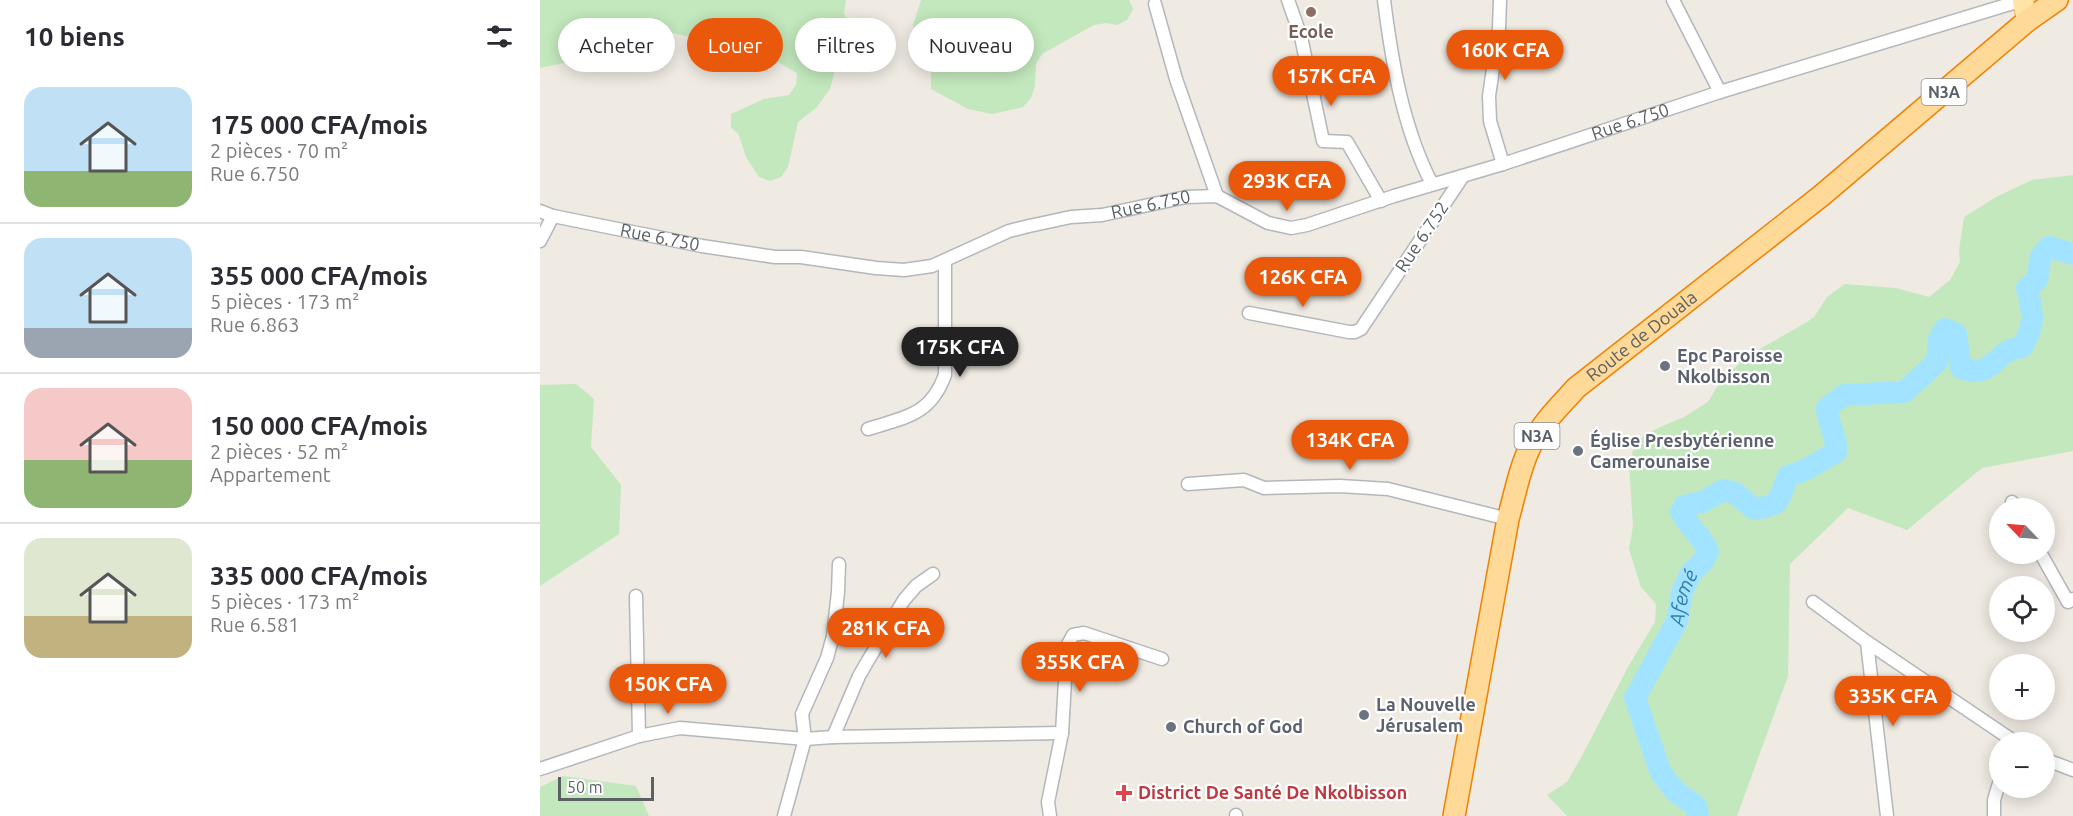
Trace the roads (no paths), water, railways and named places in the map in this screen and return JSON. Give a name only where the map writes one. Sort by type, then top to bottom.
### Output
[{"type":"highway","name":"Route de Douala","points":[[1454,816],[1508,519],[1520,474],[1532,443],[1546,422],[1576,388],[1821,196],[2028,21],[2056,0]]},
{"type":"main road","name":"Rue 6.750","points":[[2023,0],[2028,21]]},
{"type":"street","points":[[1288,0],[1301,37],[1323,141],[1347,142],[1381,201]]},
{"type":"street","points":[[1384,0],[1405,113],[1421,163],[1432,184]]},
{"type":"street","points":[[1500,0],[1499,28],[1489,96],[1490,121],[1503,164]]},
{"type":"street","points":[[1673,0],[1720,93]]},
{"type":"street","name":"Rue 6.750","points":[[540,211],[553,216],[702,246],[775,257],[904,270],[932,266],[1009,231],[1071,217],[1102,215],[1186,197],[1217,196],[1268,223],[1291,228],[1503,164],[1720,93],[2023,0]]},
{"type":"street","points":[[1155,4],[1176,79],[1217,196]]},
{"type":"street","name":"Rue 6.752","points":[[1249,313],[1349,332],[1361,329],[1463,176]]},
{"type":"street","points":[[540,241],[553,216]]},
{"type":"street","points":[[868,429],[908,417],[928,405],[939,391],[945,375],[945,261]]},
{"type":"street","points":[[1188,484],[1244,480],[1264,488],[1340,486],[1389,489],[1508,519]]},
{"type":"street","points":[[784,816],[805,740],[802,714],[827,658],[833,636],[839,564]]},
{"type":"street","points":[[2047,564],[2068,602],[2073,599]]},
{"type":"street","points":[[833,737],[849,696],[904,600],[916,586],[933,574]]},
{"type":"street","points":[[636,596],[639,736]]},
{"type":"street","points":[[1814,602],[1867,642],[2000,732]]},
{"type":"street","points":[[1050,816],[1048,802],[1062,733],[1067,646],[1073,635],[1084,633],[1162,659]]},
{"type":"street","points":[[1867,642],[1887,816]]},
{"type":"street","points":[[540,770],[639,736],[680,729],[805,740],[833,737],[1062,733]]},
{"type":"street","points":[[2055,763],[2073,770]]},
{"type":"street","points":[[1994,816],[1995,798]]},
{"type":"waterway","name":"Afemé","points":[[1698,816],[1696,806],[1676,792],[1661,773],[1635,698],[1677,621],[1682,592],[1692,571],[1702,563],[1708,551],[1681,512],[1684,506],[1702,502],[1723,490],[1735,493],[1754,509],[1774,504],[1788,476],[1805,470],[1836,452],[1827,408],[1844,395],[1904,392],[1937,362],[1939,339],[1945,329],[1956,334],[1961,368],[1972,371],[1988,367],[2005,353],[2022,347],[2030,331],[2032,318],[2027,288],[2037,280],[2041,256],[2049,247],[2073,254]]},
{"type":"place","name":"Ecole","points":[[1311,12]]},
{"type":"place","name":"Epc Paroisse Nkolbisson","points":[[1665,366]]},
{"type":"place","name":"Église Presbytérienne Camerounaise","points":[[1578,451]]},
{"type":"place","name":"La Nouvelle Jérusalem","points":[[1364,715]]},
{"type":"place","name":"Church of God","points":[[1171,727]]},
{"type":"place","name":"District De Santé De Nkolbisson","points":[[1124,793]]}]
